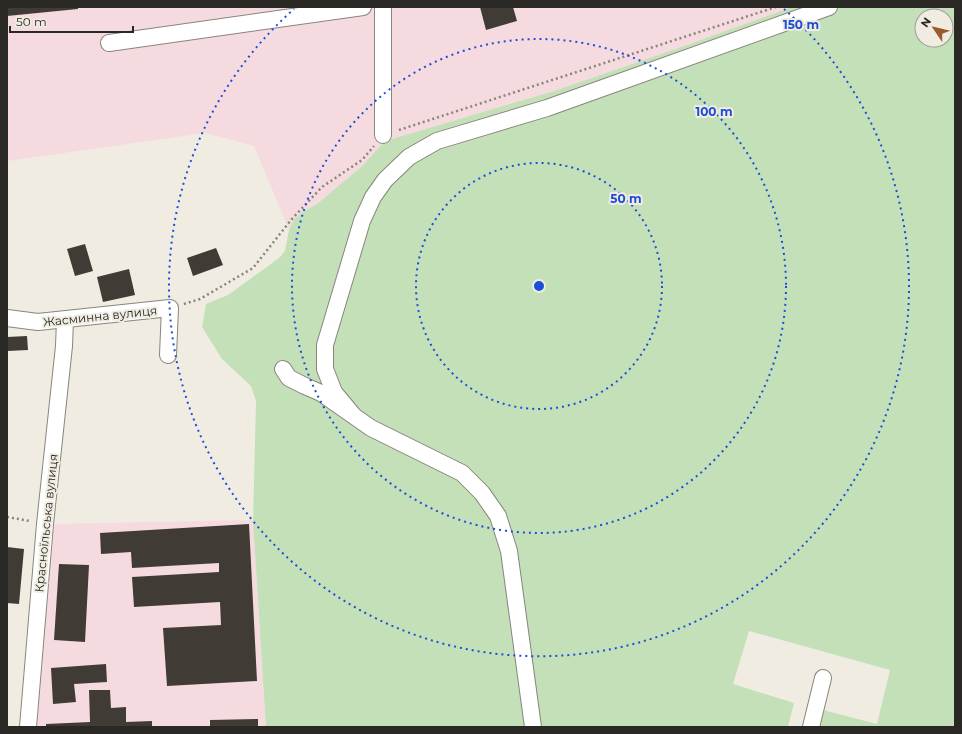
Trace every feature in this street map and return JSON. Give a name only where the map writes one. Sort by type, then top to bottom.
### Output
[{"type":"street","points":[[109,43],[363,7]]},
{"type":"street","points":[[383,7],[383,135]]},
{"type":"street","points":[[353,415],[334,392],[326,369],[325,345],[362,221],[373,197],[386,180],[409,157],[437,141],[547,108],[829,7]]},
{"type":"street","name":"Жасминна вулиця","points":[[7,318],[38,322],[170,308],[168,355]]},
{"type":"street","name":"Красноїльська вулиця","points":[[28,727],[45,524],[64,346],[65,320]]},
{"type":"street","points":[[283,369],[289,378],[321,393],[371,428],[462,473],[482,493],[498,516],[509,551],[532,727]]},
{"type":"street","points":[[811,727],[823,678]]},
{"type":"path","points":[[170,308],[200,299],[252,268],[291,220],[322,187],[362,160],[383,135],[776,7]]},
{"type":"path","points":[[7,517],[45,524]]},
{"type":"shaded area","points":[[7,7],[792,7],[554,91],[385,141],[361,167],[317,204],[302,212],[294,220],[289,230],[254,146],[205,133],[7,161]]},
{"type":"shaded area","points":[[253,520],[266,727],[34,727],[50,524]]},
{"type":"green space","points":[[792,7],[955,7],[955,727],[819,727],[823,710],[877,724],[890,670],[749,631],[733,684],[794,703],[788,727],[266,727],[253,520],[256,401],[251,386],[222,359],[202,327],[206,304],[228,295],[279,258],[285,251],[289,230],[294,220],[302,212],[317,204],[361,167],[385,141],[554,91]]},
{"type":"building","points":[[7,7],[78,7],[78,9],[7,16]]},
{"type":"building","points":[[480,7],[513,7],[517,21],[486,30]]},
{"type":"building","points":[[85,244],[93,271],[75,276],[67,249]]},
{"type":"building","points":[[216,248],[223,265],[193,276],[187,258]]},
{"type":"building","points":[[129,269],[135,295],[103,302],[97,277]]},
{"type":"building","points":[[27,336],[28,350],[8,351],[7,337]]},
{"type":"building","points":[[249,524],[257,681],[167,686],[163,628],[221,625],[220,602],[134,607],[132,577],[219,572],[219,563],[132,568],[131,552],[101,554],[100,533]]},
{"type":"building","points":[[7,547],[24,549],[19,604],[7,603]]},
{"type":"building","points":[[59,564],[89,565],[85,642],[54,640]]},
{"type":"building","points":[[106,664],[107,682],[74,684],[76,702],[53,704],[51,668]]},
{"type":"building","points":[[89,690],[110,690],[111,708],[126,707],[126,722],[152,721],[152,727],[46,727],[46,724],[90,722]]},
{"type":"building","points":[[258,719],[258,727],[210,727],[210,720]]}]
